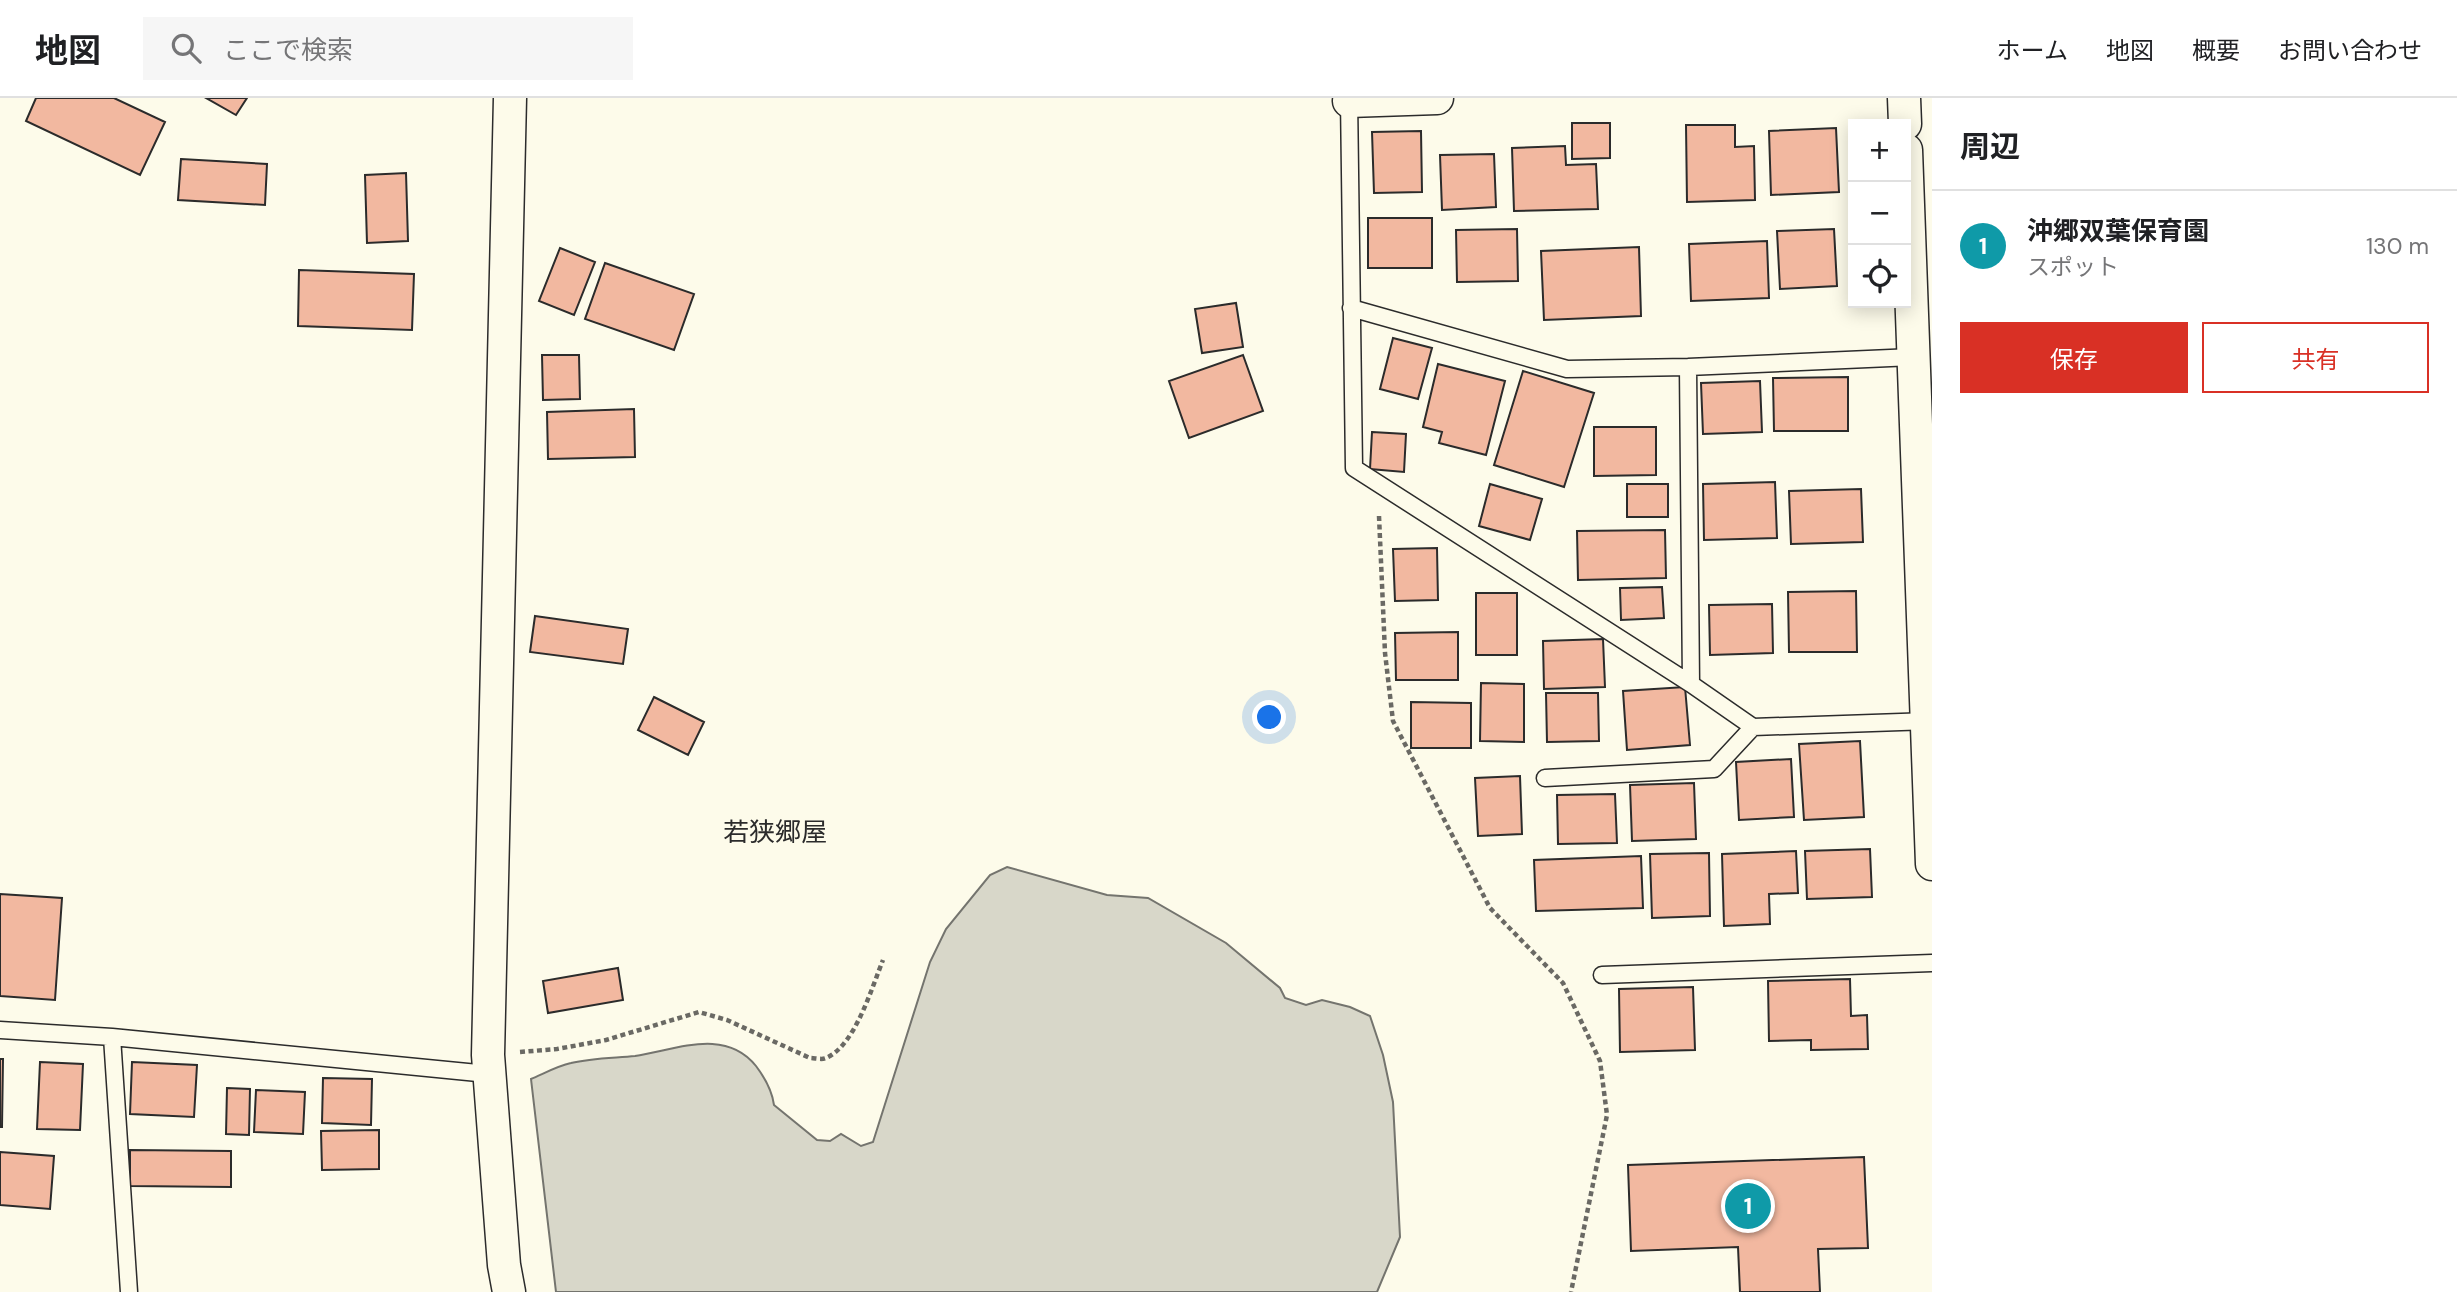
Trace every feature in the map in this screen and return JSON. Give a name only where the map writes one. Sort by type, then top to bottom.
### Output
[{"type":"street","points":[[509,1292],[504,1265],[488,1064],[510,98]]},
{"type":"street","points":[[1349,100],[1437,98]]},
{"type":"street","points":[[1904,98],[1905,119]]},
{"type":"street","points":[[1907,182],[1929,721],[1932,864]]},
{"type":"lane","points":[[1349,100],[1354,468],[1691,684],[1753,727],[1929,721]]},
{"type":"lane","points":[[1351,308],[1567,369],[1688,367],[1913,357]]},
{"type":"lane","points":[[1688,367],[1691,684]]},
{"type":"lane","points":[[1545,778],[1714,769],[1753,727]]},
{"type":"lane","points":[[1602,975],[1932,963]]},
{"type":"lane","points":[[0,1030],[488,1064]]},
{"type":"lane","points":[[112,1037],[129,1292]]},
{"type":"path","points":[[1377,483],[1385,653],[1392,721],[1490,908],[1563,983],[1600,1061],[1607,1115],[1572,1292]]},
{"type":"path","points":[[488,1064],[606,1040],[699,1012],[727,1020],[810,1058],[824,1059],[841,1048],[862,1014],[883,960]]},
{"type":"shaded area","points":[[1007,867],[1107,895],[1148,898],[1226,943],[1280,988],[1285,998],[1306,1005],[1322,1000],[1350,1007],[1370,1016],[1383,1055],[1393,1102],[1400,1237],[1377,1292],[556,1292],[531,1079],[579,1061],[715,1044],[744,1054],[765,1080],[774,1105],[817,1140],[830,1141],[841,1134],[861,1146],[873,1142],[930,962],[946,929],[990,875]]},
{"type":"building","points":[[36,98],[114,98],[165,122],[140,175],[26,121]]},
{"type":"building","points":[[206,98],[247,98],[236,115]]},
{"type":"building","points":[[1572,123],[1610,123],[1610,158],[1572,159]]},
{"type":"building","points":[[1686,125],[1735,125],[1735,147],[1754,146],[1755,200],[1687,202]]},
{"type":"building","points":[[1836,128],[1839,192],[1771,195],[1769,131]]},
{"type":"building","points":[[1421,131],[1422,192],[1374,193],[1372,132]]},
{"type":"building","points":[[1565,146],[1566,165],[1596,164],[1598,209],[1514,211],[1512,148]]},
{"type":"building","points":[[1494,154],[1496,207],[1442,210],[1440,155]]},
{"type":"building","points":[[181,159],[267,164],[265,205],[178,200]]},
{"type":"building","points":[[406,173],[408,241],[367,243],[365,175]]},
{"type":"building","points":[[1368,218],[1432,218],[1432,268],[1368,268]]},
{"type":"building","points":[[1517,229],[1518,281],[1457,282],[1456,230]]},
{"type":"building","points":[[1834,229],[1837,286],[1780,289],[1777,231]]},
{"type":"building","points":[[1767,241],[1769,298],[1691,301],[1689,244]]},
{"type":"building","points":[[1639,247],[1641,316],[1544,320],[1541,251]]},
{"type":"building","points":[[560,248],[595,262],[574,315],[539,301]]},
{"type":"building","points":[[605,263],[694,294],[674,350],[585,319]]},
{"type":"building","points":[[299,270],[414,274],[412,330],[298,326]]},
{"type":"building","points":[[1236,303],[1243,347],[1202,353],[1195,309]]},
{"type":"building","points":[[1393,338],[1432,348],[1418,399],[1380,389]]},
{"type":"building","points":[[542,355],[579,355],[580,399],[543,400]]},
{"type":"building","points":[[1243,355],[1263,411],[1189,438],[1169,381]]},
{"type":"building","points":[[1438,364],[1505,381],[1486,455],[1439,443],[1442,432],[1423,427]]},
{"type":"building","points":[[1523,371],[1594,393],[1564,487],[1494,465]]},
{"type":"building","points":[[1848,377],[1848,431],[1774,431],[1773,378]]},
{"type":"building","points":[[1760,381],[1762,432],[1703,434],[1701,383]]},
{"type":"building","points":[[634,409],[635,457],[548,459],[547,412]]},
{"type":"building","points":[[1594,427],[1656,427],[1656,475],[1594,476]]},
{"type":"building","points":[[1372,432],[1406,434],[1404,472],[1370,469]]},
{"type":"building","points":[[1775,482],[1777,538],[1704,540],[1703,484]]},
{"type":"building","points":[[1490,484],[1542,499],[1530,540],[1479,526]]},
{"type":"building","points":[[1627,484],[1668,484],[1668,517],[1627,517]]},
{"type":"building","points":[[1861,489],[1863,542],[1791,544],[1789,491]]},
{"type":"building","points":[[1665,530],[1666,578],[1578,580],[1577,531]]},
{"type":"building","points":[[1437,548],[1438,600],[1395,601],[1393,549]]},
{"type":"building","points":[[1662,587],[1664,618],[1621,620],[1620,588]]},
{"type":"building","points":[[1856,591],[1857,652],[1789,652],[1788,592]]},
{"type":"building","points":[[1476,593],[1517,593],[1517,655],[1476,655]]},
{"type":"building","points":[[1772,604],[1773,653],[1710,655],[1709,605]]},
{"type":"building","points":[[535,616],[628,629],[623,664],[530,652]]},
{"type":"building","points":[[1458,632],[1458,680],[1396,680],[1395,633]]},
{"type":"building","points":[[1603,639],[1605,687],[1544,689],[1543,641]]},
{"type":"building","points":[[1481,683],[1524,684],[1524,742],[1480,741]]},
{"type":"building","points":[[1685,687],[1690,745],[1627,750],[1623,691]]},
{"type":"building","points":[[1546,693],[1598,693],[1599,741],[1547,742]]},
{"type":"building","points":[[654,697],[704,722],[688,755],[638,730]]},
{"type":"building","points":[[1411,702],[1471,703],[1471,748],[1411,748]]},
{"type":"building","points":[[1860,741],[1864,817],[1804,820],[1799,744]]},
{"type":"building","points":[[1791,759],[1794,817],[1739,820],[1736,762]]},
{"type":"building","points":[[1520,776],[1522,834],[1478,836],[1475,778]]},
{"type":"building","points":[[1694,783],[1696,839],[1632,841],[1630,785]]},
{"type":"building","points":[[1615,794],[1617,843],[1558,844],[1557,795]]},
{"type":"building","points":[[1870,849],[1872,897],[1807,899],[1805,851]]},
{"type":"building","points":[[1796,851],[1798,893],[1769,894],[1770,924],[1724,926],[1722,854]]},
{"type":"building","points":[[1709,853],[1710,916],[1652,918],[1650,854]]},
{"type":"building","points":[[1641,856],[1643,908],[1536,911],[1534,860]]},
{"type":"building","points":[[0,894],[62,898],[55,1000],[0,996]]},
{"type":"building","points":[[618,968],[623,1000],[548,1013],[543,981]]},
{"type":"building","points":[[1850,979],[1851,1016],[1867,1015],[1868,1049],[1811,1050],[1811,1040],[1769,1041],[1768,981]]},
{"type":"building","points":[[1693,987],[1695,1050],[1620,1052],[1619,989]]},
{"type":"building","points":[[0,1059],[3,1059],[2,1127],[0,1127]]},
{"type":"building","points":[[40,1062],[83,1064],[80,1130],[37,1129]]},
{"type":"building","points":[[132,1062],[197,1065],[194,1117],[130,1114]]},
{"type":"building","points":[[323,1078],[372,1079],[371,1125],[322,1123]]},
{"type":"building","points":[[227,1088],[250,1089],[249,1135],[226,1134]]},
{"type":"building","points":[[256,1090],[305,1092],[303,1134],[254,1132]]},
{"type":"building","points":[[379,1130],[379,1169],[322,1170],[321,1131]]},
{"type":"building","points":[[130,1150],[231,1151],[231,1187],[130,1186]]},
{"type":"building","points":[[0,1152],[54,1156],[50,1209],[0,1205]]},
{"type":"building","points":[[1864,1157],[1868,1248],[1818,1249],[1820,1292],[1740,1292],[1738,1247],[1631,1251],[1628,1165]]},
{"type":"place","name":"沖郷双葉保育園","points":[[1748,1206]]},
{"type":"district","name":"若狭郷屋","points":[[775,832]]}]
